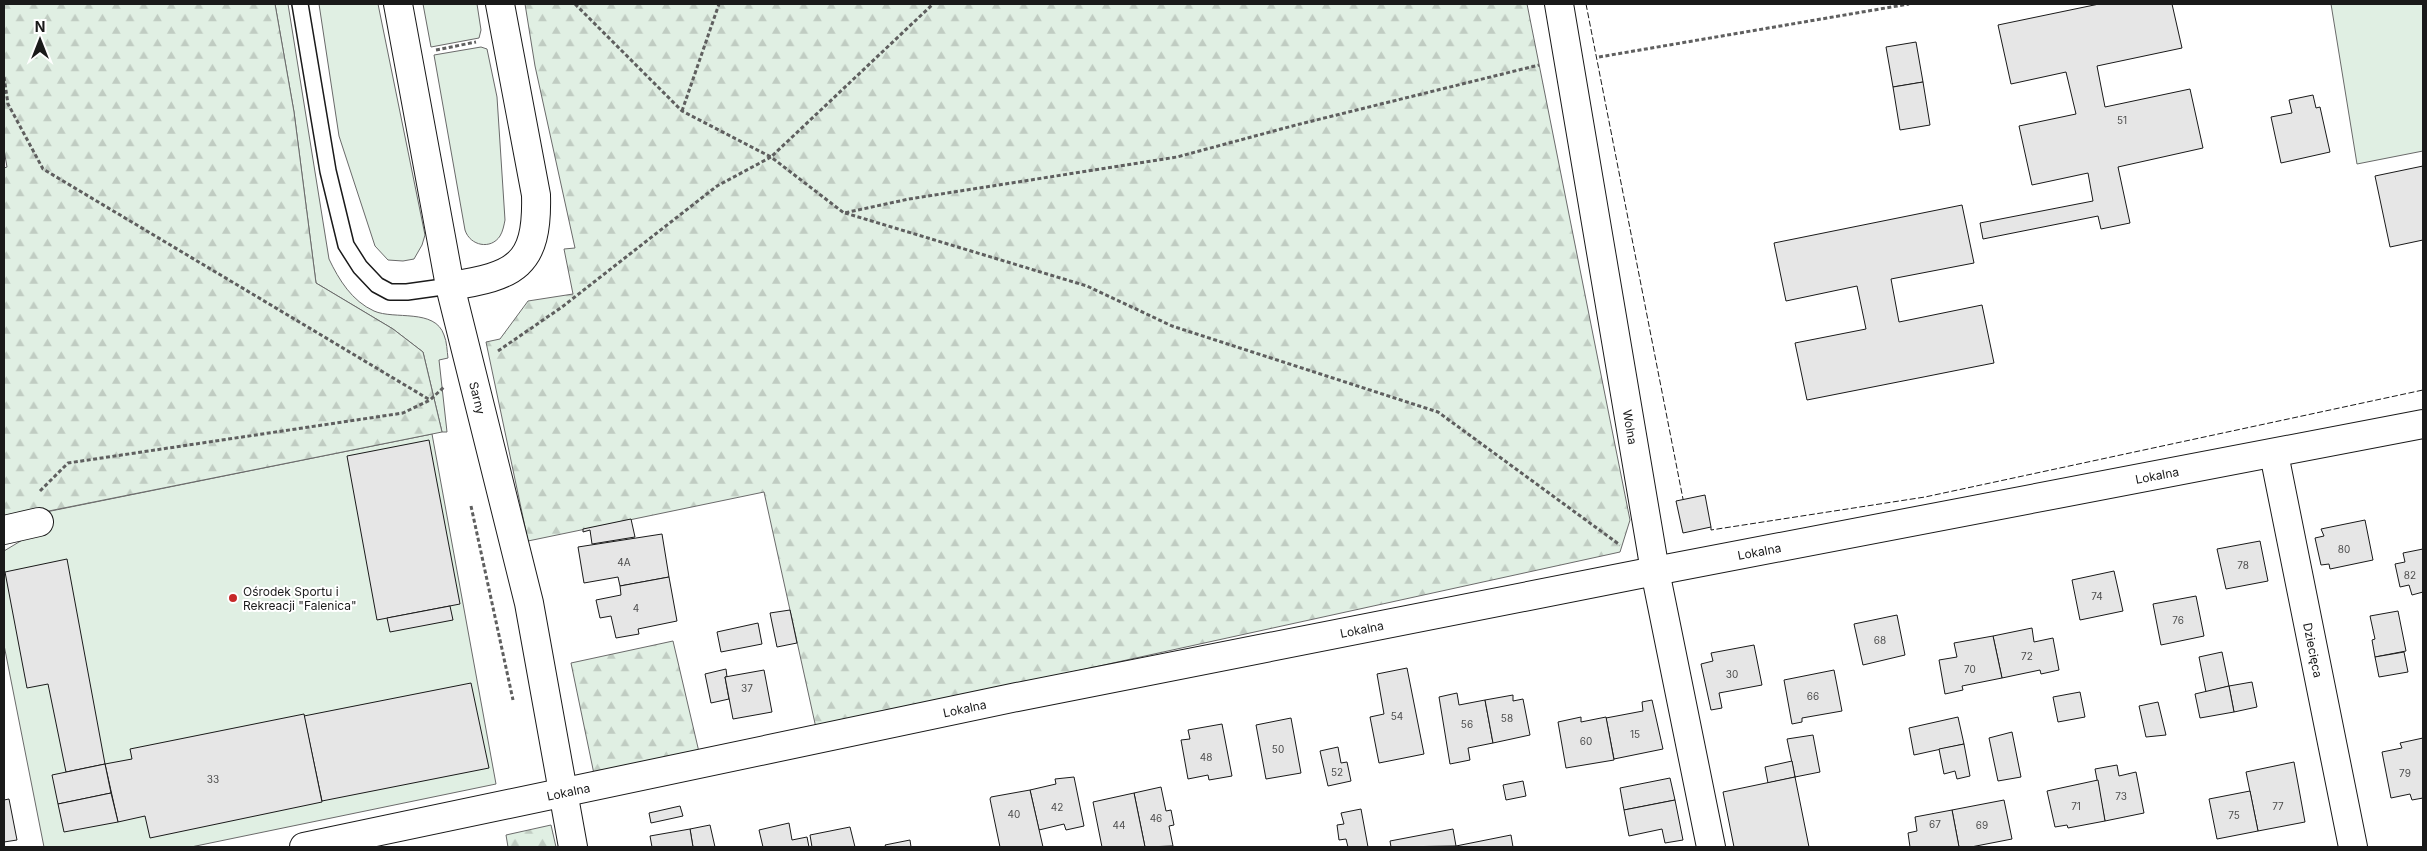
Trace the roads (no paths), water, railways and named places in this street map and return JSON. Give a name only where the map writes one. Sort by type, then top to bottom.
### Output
[{"type":"street","name":"Sarny","points":[[398,4],[450,286],[529,603],[573,847]]},
{"type":"street","points":[[450,286],[474,282],[516,268],[530,248],[537,224],[536,195],[500,4]]},
{"type":"street","name":"Wolna","points":[[1559,4],[1570,58],[1656,570],[1712,847]]},
{"type":"street","name":"Lokalna","points":[[304,847],[1017,697],[1656,570],[2274,454],[2423,424]]},
{"type":"street","name":"Dziecięca","points":[[2274,454],[2353,847]]},
{"type":"street","points":[[6,529],[38,522]]},
{"type":"lane","points":[[300,4],[328,171],[346,245],[360,267],[376,285],[390,292],[407,292],[450,286]]},
{"type":"place","name":"Ośrodek Sportu i Rekreacji \"Falenica\"","points":[[233,598]]}]
